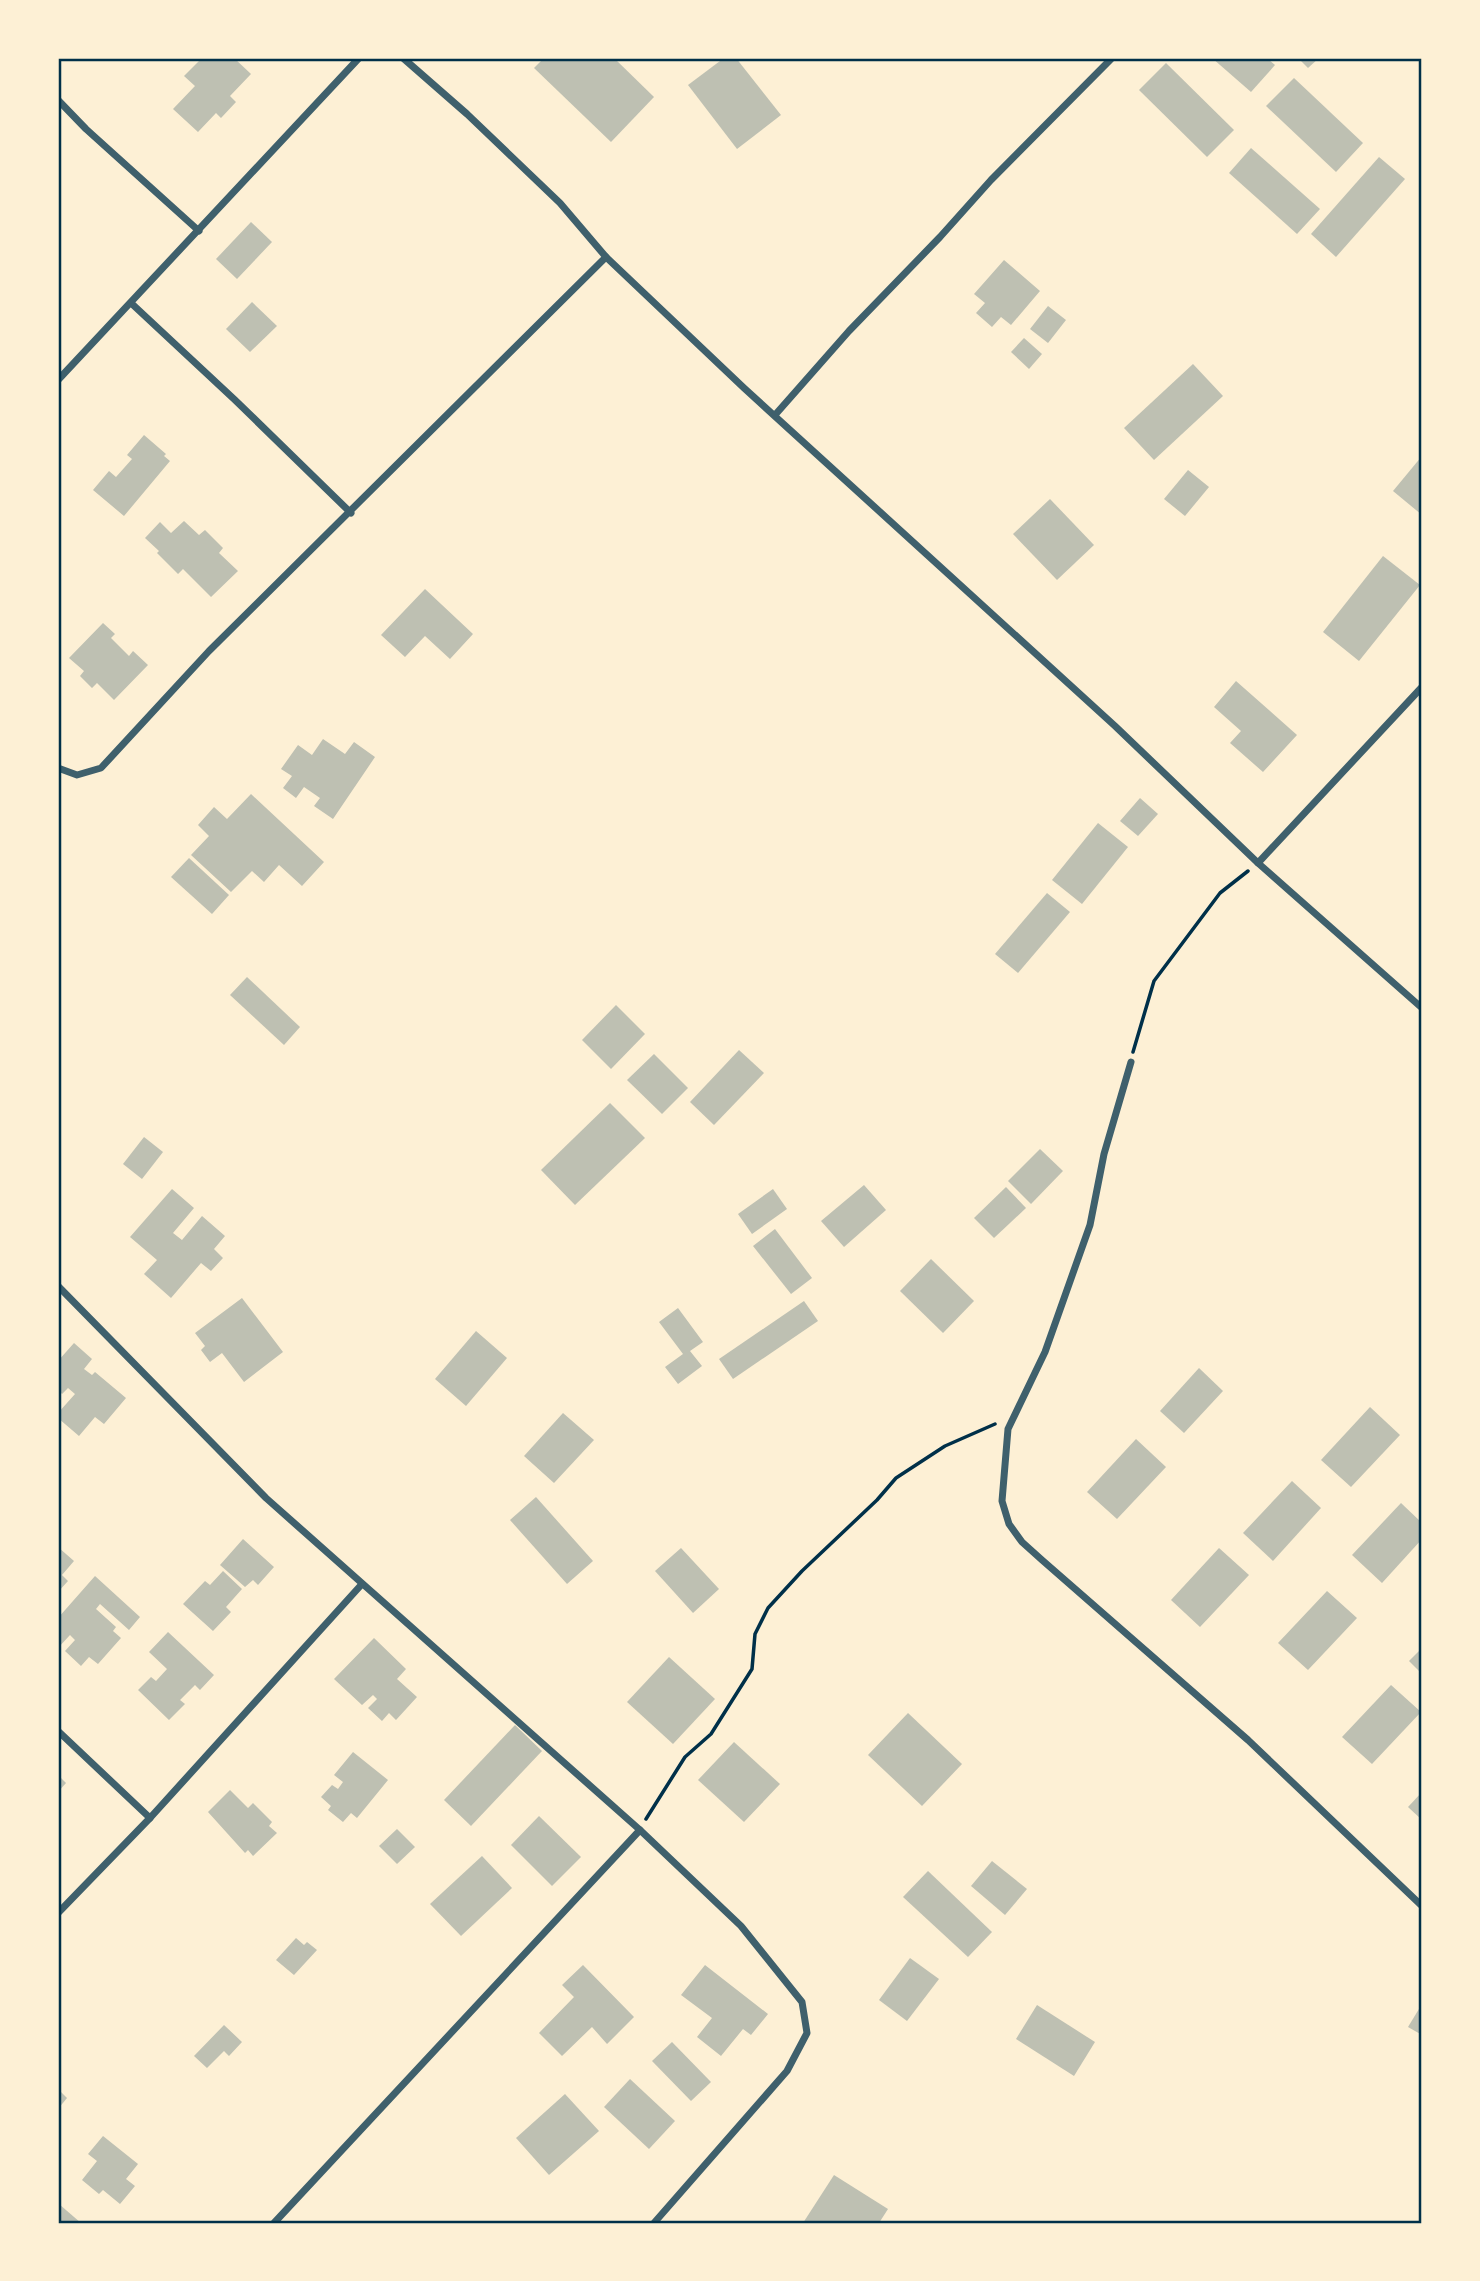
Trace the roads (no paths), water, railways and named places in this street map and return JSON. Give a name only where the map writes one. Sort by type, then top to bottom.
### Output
[{"type":"street","points":[[58,380],[359,58]]},
{"type":"street","points":[[403,58],[467,114],[560,203],[607,257],[744,388],[1115,726],[1258,863],[1422,1008]]},
{"type":"street","points":[[775,415],[849,331],[991,180],[1112,58]]},
{"type":"street","points":[[58,100],[86,129],[199,231]]},
{"type":"street","points":[[58,768],[77,775],[101,768],[209,651],[607,257]]},
{"type":"street","points":[[131,303],[351,513]]},
{"type":"street","points":[[1258,863],[1422,687]]},
{"type":"street","points":[[1131,1062],[1104,1154],[1090,1225],[1045,1352],[1008,1429],[1002,1501],[1009,1524],[1022,1542],[1248,1740],[1422,1906]]},
{"type":"street","points":[[58,1286],[267,1498],[640,1830],[741,1926],[802,2002],[807,2033],[788,2071],[654,2223]]},
{"type":"street","points":[[58,1913],[149,1818],[362,1584]]},
{"type":"street","points":[[58,1731],[149,1818]]},
{"type":"street","points":[[274,2223],[640,1830]]}]
